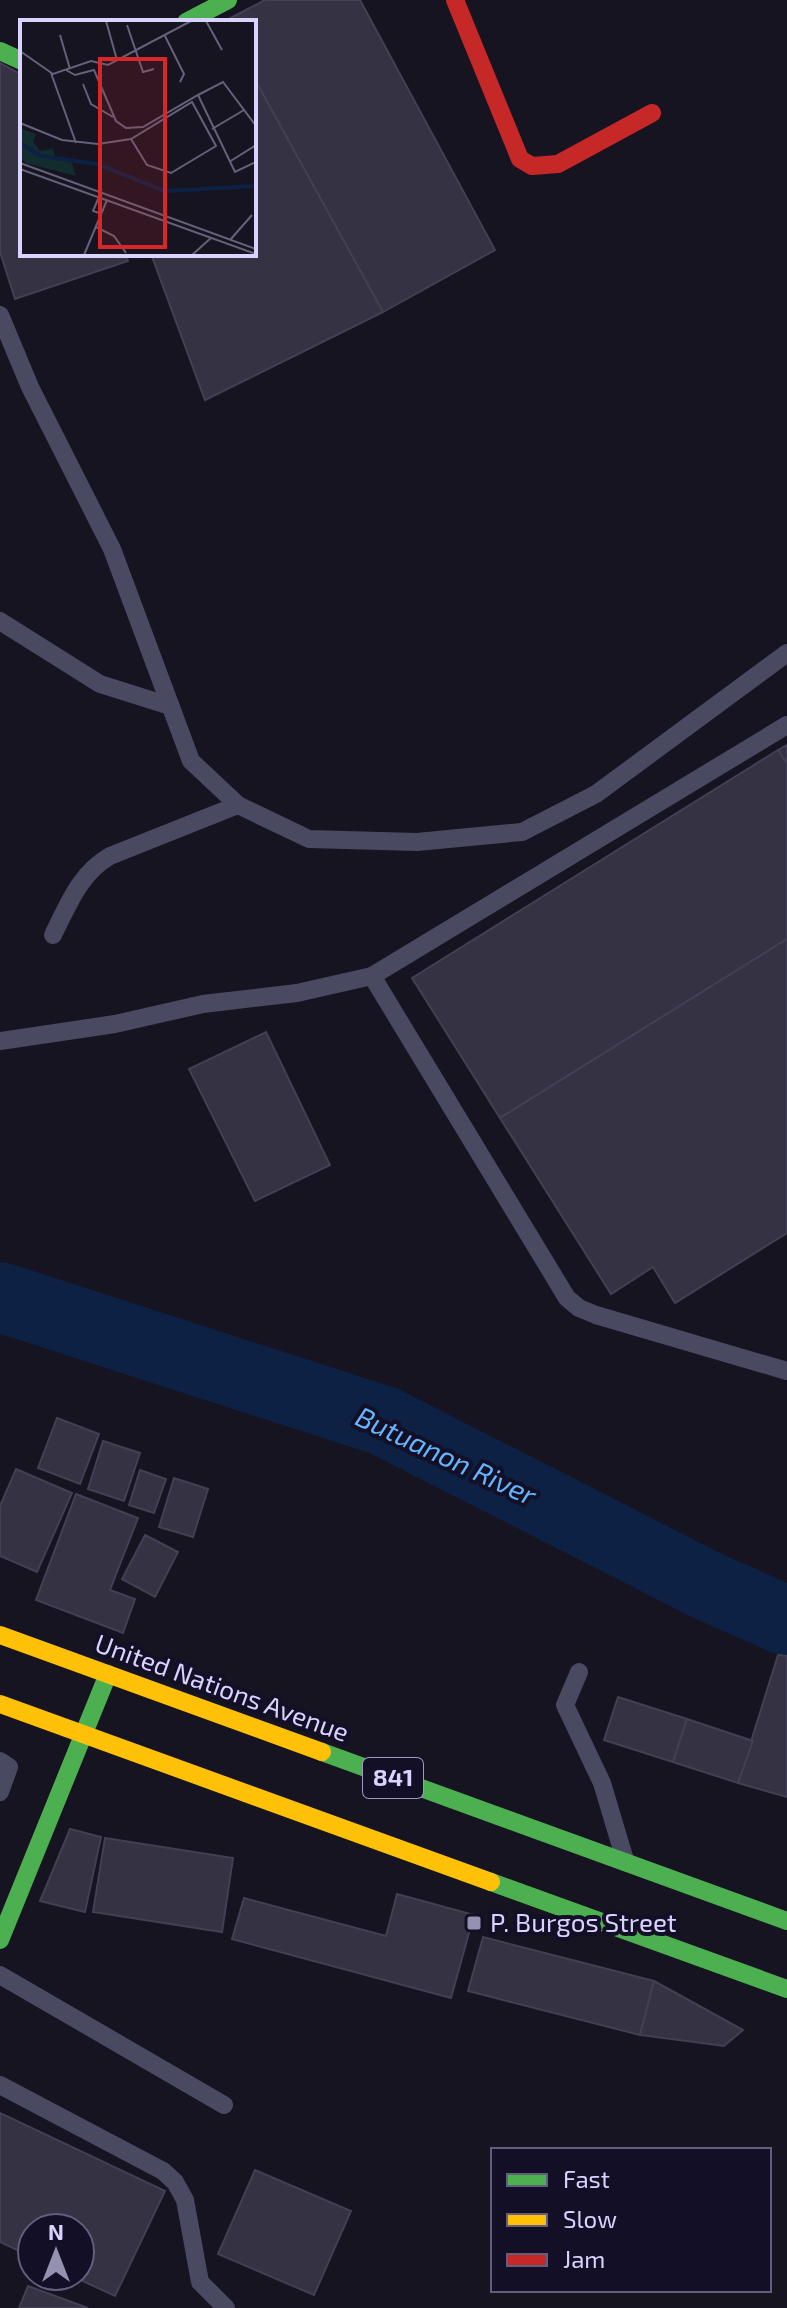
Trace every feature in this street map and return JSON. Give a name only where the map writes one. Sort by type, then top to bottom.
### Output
[{"type":"main road","points":[[190,20],[228,0]]},
{"type":"main road","points":[[455,0],[520,159],[532,166],[558,164],[652,113]]},
{"type":"main road","points":[[0,51],[20,60]]},
{"type":"main road","name":"United Nations Avenue","points":[[0,1635],[787,1921]]},
{"type":"main road","points":[[0,1940],[8,1900],[84,1735],[108,1674]]},
{"type":"main road","name":"841","points":[[0,1704],[787,1989]]},
{"type":"lane","points":[[0,315],[30,387],[112,549],[191,761],[238,805],[309,839],[417,842],[522,832],[596,794],[787,653]]},
{"type":"lane","points":[[0,621],[100,684],[170,706]]},
{"type":"lane","points":[[0,1041],[115,1024],[203,1004],[297,993],[372,976],[787,725]]},
{"type":"lane","points":[[53,935],[84,876],[95,864],[238,805]]},
{"type":"lane","points":[[372,976],[567,1298],[579,1308],[596,1315],[787,1371]]},
{"type":"lane","points":[[579,1672],[565,1705],[602,1783],[626,1862]]},
{"type":"lane","points":[[0,1761],[9,1767],[0,1792]]},
{"type":"lane","points":[[0,1975],[224,2105]]},
{"type":"lane","points":[[0,2085],[163,2171],[175,2182],[185,2200],[200,2282],[226,2308]]},
{"type":"building","points":[[265,0],[360,0],[495,250],[383,312],[256,82],[256,20],[227,20]]},
{"type":"building","points":[[0,63],[20,74],[20,256],[125,256],[128,261],[15,299],[0,252]]},
{"type":"building","points":[[256,82],[383,312],[205,400],[152,256],[256,256]]},
{"type":"building","points":[[787,745],[787,764],[778,750]]},
{"type":"building","points":[[778,750],[787,764],[787,939],[500,1118],[412,978]]},
{"type":"building","points":[[787,939],[787,1233],[675,1303],[653,1267],[611,1294],[500,1118]]},
{"type":"building","points":[[266,1032],[330,1165],[255,1201],[189,1069]]},
{"type":"building","points":[[57,1418],[99,1434],[80,1484],[38,1468]]},
{"type":"building","points":[[103,1441],[140,1453],[124,1501],[88,1489]]},
{"type":"building","points":[[16,1469],[72,1493],[37,1572],[0,1556],[0,1506]]},
{"type":"building","points":[[140,1470],[166,1479],[154,1513],[129,1505]]},
{"type":"building","points":[[174,1478],[208,1489],[193,1537],[159,1527]]},
{"type":"building","points":[[76,1494],[138,1518],[110,1590],[135,1599],[123,1633],[36,1600]]},
{"type":"building","points":[[145,1535],[178,1552],[155,1597],[122,1579]]},
{"type":"building","points":[[778,1655],[787,1656],[787,1797],[738,1783]]},
{"type":"building","points":[[618,1697],[687,1719],[673,1762],[604,1740]]},
{"type":"building","points":[[687,1719],[753,1741],[738,1783],[673,1762]]},
{"type":"building","points":[[70,1829],[101,1837],[85,1912],[40,1901]]},
{"type":"building","points":[[105,1838],[233,1858],[222,1932],[93,1912]]},
{"type":"building","points":[[397,1894],[474,1915],[451,1998],[232,1939],[244,1898],[386,1936]]},
{"type":"building","points":[[483,1937],[654,1981],[640,2035],[468,1991]]},
{"type":"building","points":[[654,1981],[743,2030],[724,2046],[640,2035]]},
{"type":"building","points":[[0,2113],[165,2191],[115,2296],[96,2287],[96,2212],[16,2212],[16,2250],[0,2242]]},
{"type":"building","points":[[255,2170],[351,2211],[314,2295],[218,2254]]},
{"type":"building","points":[[26,2292],[44,2292],[88,2308],[19,2308]]},
{"type":"waterway","name":"Butuanon River","points":[[0,1297],[384,1421],[708,1586],[787,1621]]},
{"type":"traffic: fast","points":[[190,20],[228,0]]},
{"type":"traffic: fast","points":[[0,51],[20,60]]},
{"type":"traffic: fast","points":[[0,1940],[108,1674]]},
{"type":"traffic: fast","points":[[322,1752],[787,1921]]},
{"type":"traffic: fast","points":[[491,1882],[787,1989]]},
{"type":"traffic: slow","points":[[0,1635],[322,1752]]},
{"type":"traffic: slow","points":[[0,1704],[491,1882]]},
{"type":"traffic: jam","points":[[455,0],[520,159],[532,166],[558,164],[652,113]]},
{"type":"place","name":"P. Burgos Street","points":[[474,1923]]}]
